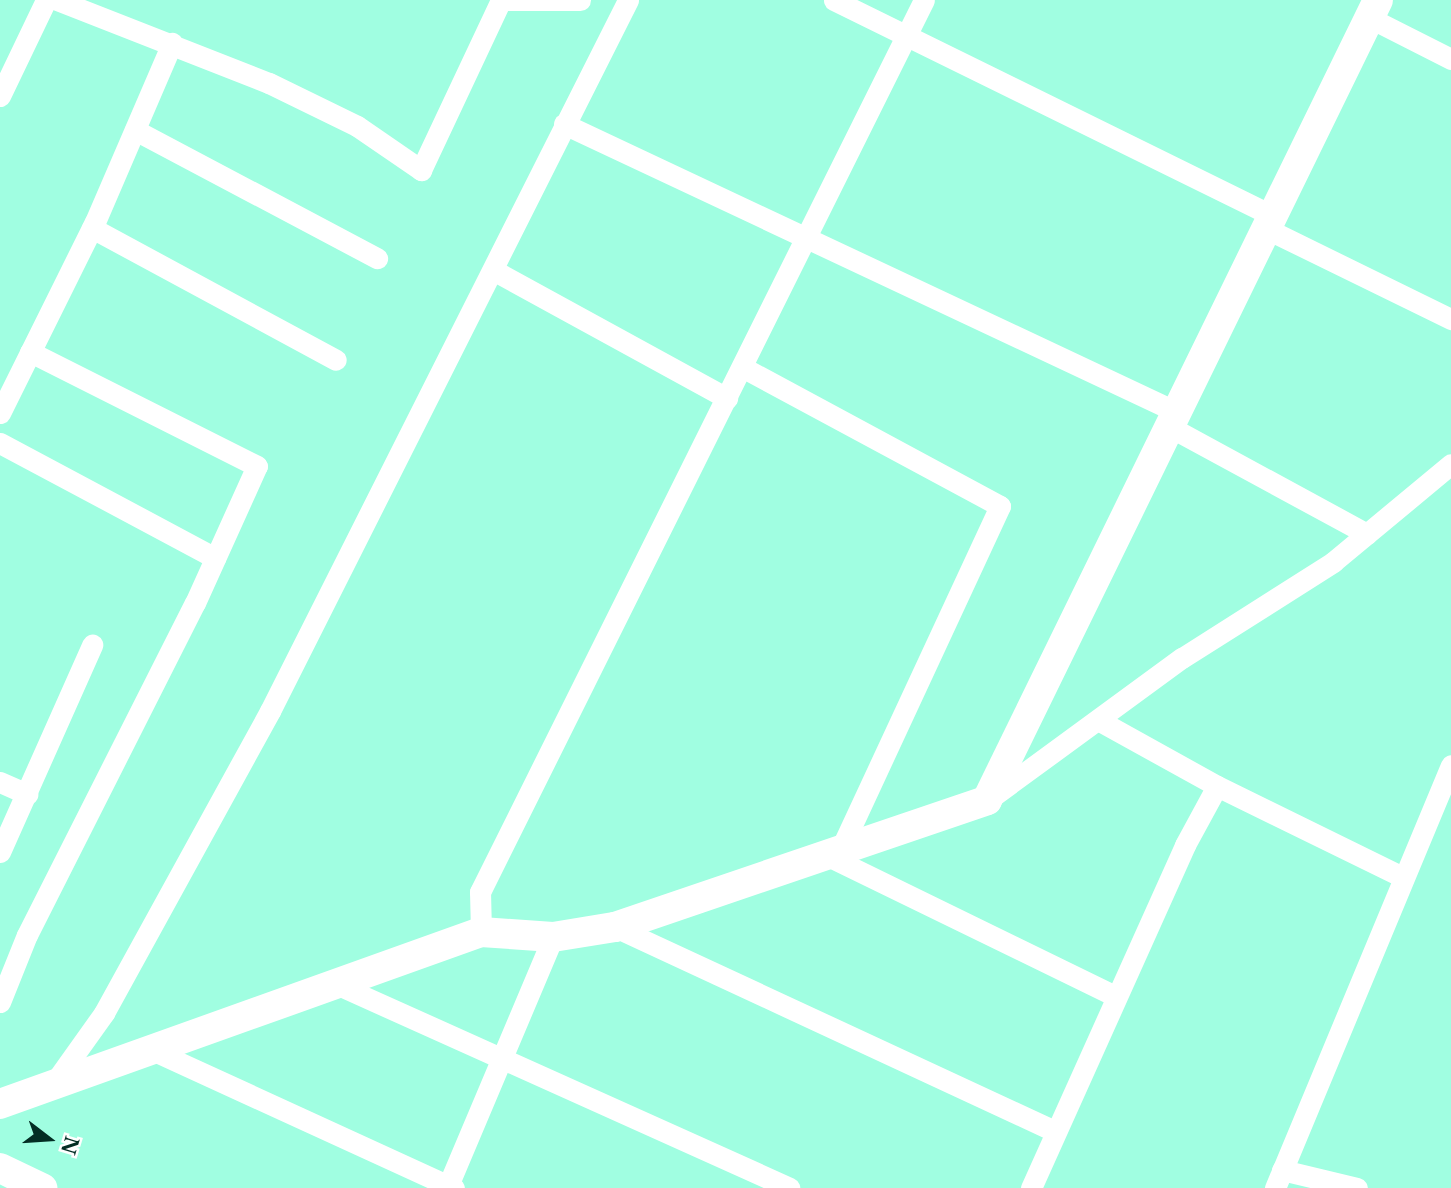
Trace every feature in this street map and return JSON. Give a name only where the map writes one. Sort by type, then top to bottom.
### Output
[{"type":"main road","points":[[0,1104],[481,932],[553,937],[615,927],[987,800],[1270,222],[1372,6]]},
{"type":"main road","points":[[0,1168],[42,1188]]},
{"type":"street","points":[[0,96],[46,0]]},
{"type":"street","points":[[57,0],[172,43],[358,127],[421,170],[501,0]]},
{"type":"street","points":[[507,0],[580,0]]},
{"type":"street","points":[[52,1086],[104,1013],[156,923],[270,711],[628,0]]},
{"type":"street","points":[[834,0],[1270,222],[1451,319]]},
{"type":"street","points":[[481,932],[480,892],[924,0]]},
{"type":"street","points":[[1372,6],[1451,59]]},
{"type":"street","points":[[0,413],[92,228],[172,43]]},
{"type":"street","points":[[564,124],[806,237],[1174,419],[1367,534]]},
{"type":"street","points":[[135,131],[377,258]]},
{"type":"street","points":[[92,228],[336,360]]},
{"type":"street","points":[[493,270],[727,398]]},
{"type":"street","points":[[0,1002],[27,935],[215,558],[257,467],[30,352]]},
{"type":"street","points":[[742,367],[1000,506],[833,853],[1115,996]]},
{"type":"street","points":[[0,443],[215,558]]},
{"type":"street","points":[[987,800],[1182,658],[1334,562],[1451,464]]},
{"type":"street","points":[[0,852],[92,645]]},
{"type":"street","points":[[1098,720],[1217,786],[1403,877]]},
{"type":"street","points":[[1357,1188],[1278,1179],[1451,765]]},
{"type":"street","points":[[0,782],[27,794]]},
{"type":"street","points":[[1031,1188],[1053,1130],[1115,996],[1217,786]]},
{"type":"street","points":[[615,927],[1053,1130]]},
{"type":"street","points":[[152,1049],[450,1187],[553,937]]},
{"type":"street","points":[[336,984],[789,1188]]}]
